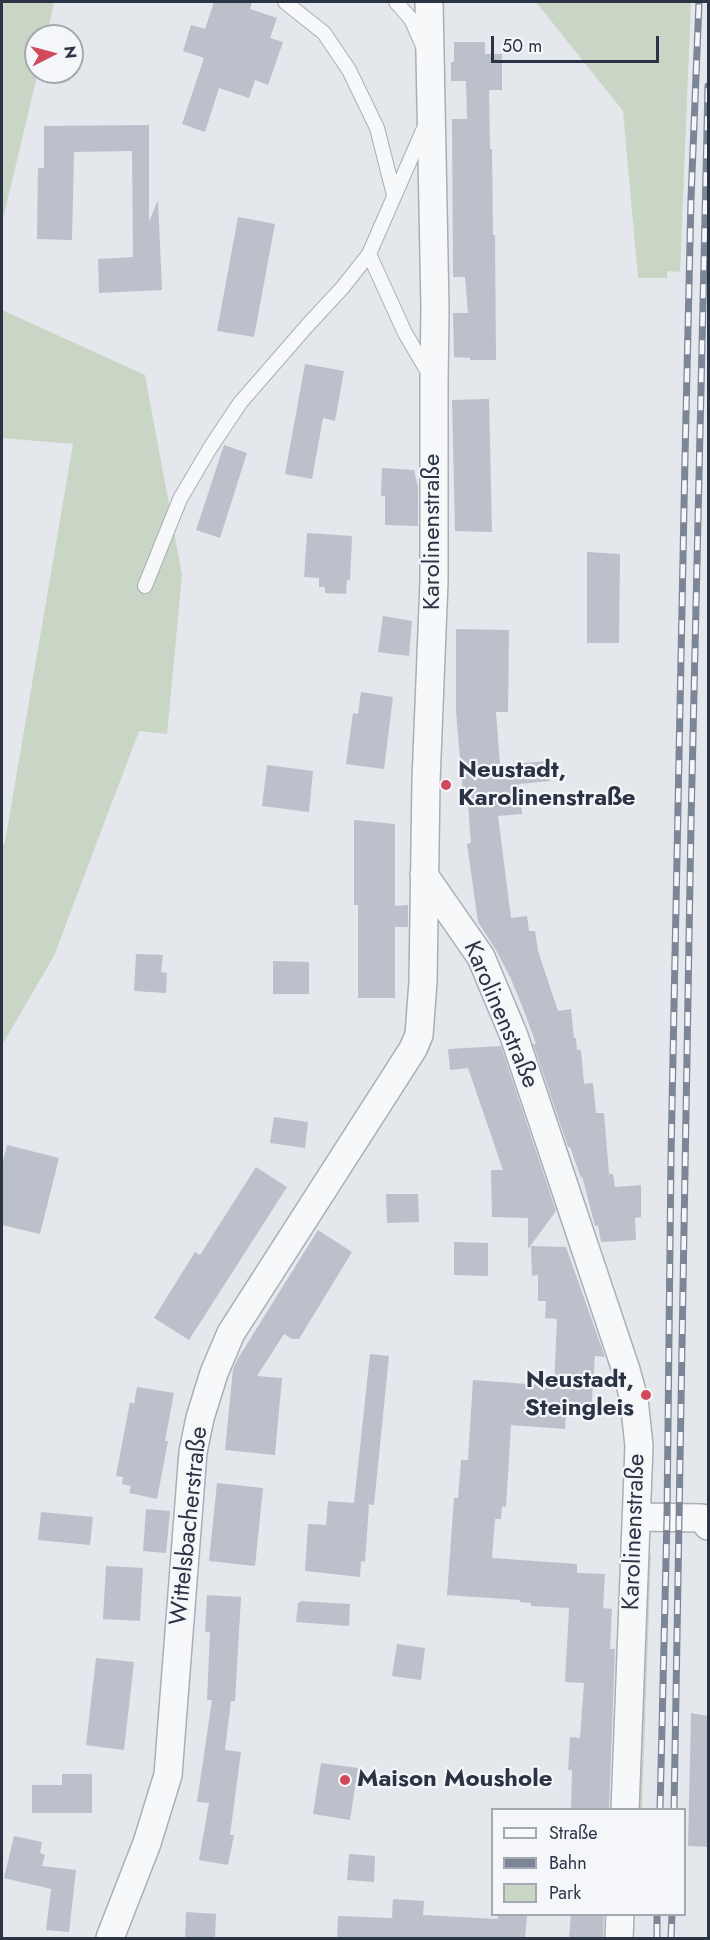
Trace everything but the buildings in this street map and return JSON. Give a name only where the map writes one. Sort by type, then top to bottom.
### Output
[{"type":"street","name":"Karolinenstraße","points":[[429,2],[435,309],[434,581],[424,874],[481,957],[514,1036],[634,1399],[639,1446],[625,1808]]},
{"type":"street","name":"Wittelsbacherstraße","points":[[110,1938],[147,1843],[168,1775],[189,1489],[200,1418],[214,1373],[231,1333],[413,1049],[419,1035],[423,982],[424,874]]},
{"type":"street","points":[[637,1517],[702,1518],[708,1526]]},
{"type":"street","points":[[619,1938],[620,1916]]},
{"type":"lane","points":[[285,2],[324,33],[349,70],[377,128],[394,195]]},
{"type":"lane","points":[[396,2],[411,19],[430,62]]},
{"type":"lane","points":[[145,585],[180,499],[240,403],[343,287],[369,254],[432,112]]},
{"type":"lane","points":[[369,254],[405,333],[434,381]]},
{"type":"green space","points":[[2,2],[54,2],[49,24],[24,24],[24,84],[35,84],[2,223]]},
{"type":"green space","points":[[536,2],[691,2],[680,272],[667,271],[667,278],[638,278],[623,111]]},
{"type":"green space","points":[[2,310],[145,375],[182,575],[167,734],[139,731],[54,956],[2,1045],[2,846],[5,842],[73,444],[2,438]]},
{"type":"green space","points":[[651,1553],[642,1808],[634,1808],[646,1554]]},
{"type":"railway","points":[[660,1808],[685,458],[691,199],[699,2]]},
{"type":"railway","points":[[674,1808],[691,823],[708,86]]},
{"type":"railway","points":[[657,1916],[657,1938]]},
{"type":"railway","points":[[671,1938],[672,1916]]},
{"type":"place","name":"Neustadt, Karolinenstraße","points":[[446,785]]},
{"type":"place","name":"Neustadt, Steingleis","points":[[646,1395]]},
{"type":"place","name":"Maison Moushole","points":[[345,1780]]}]
